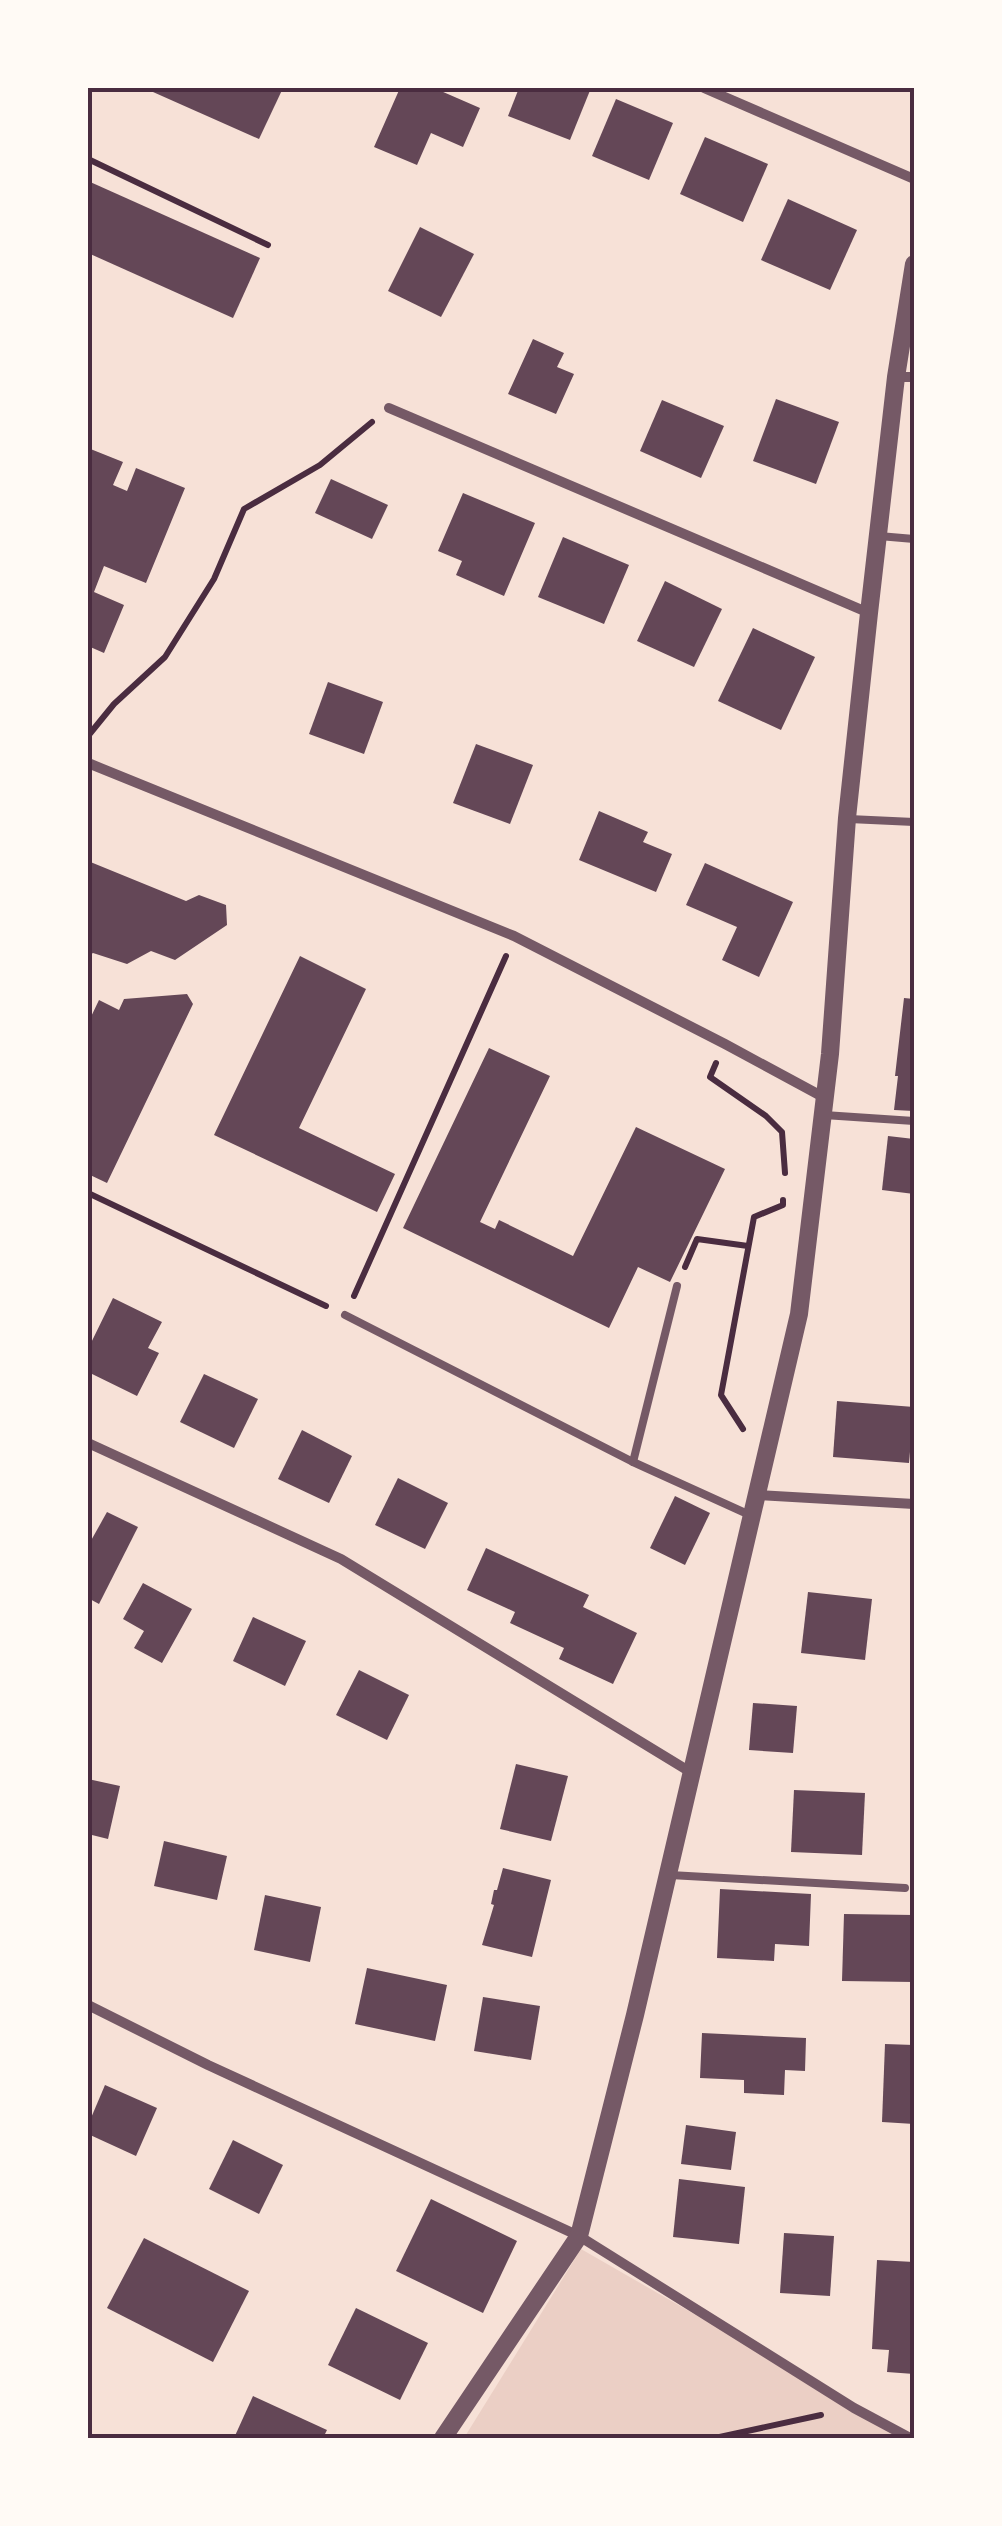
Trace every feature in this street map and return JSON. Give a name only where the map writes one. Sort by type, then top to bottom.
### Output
[{"type":"street","points":[[704,88],[914,180]]},
{"type":"street","points":[[444,2438],[579,2236],[668,1875],[798,1314],[830,1054],[847,818],[869,613],[905,377],[914,264]]},
{"type":"street","points":[[389,408],[869,613]]},
{"type":"street","points":[[88,763],[514,936],[726,1044],[824,1107]]},
{"type":"street","points":[[88,1442],[341,1559],[692,1773]]},
{"type":"street","points":[[756,1494],[914,1504]]},
{"type":"street","points":[[88,2005],[224,2073],[579,2236],[854,2408],[910,2438]]},
{"type":"lane","points":[[878,536],[914,540]]},
{"type":"lane","points":[[847,818],[914,822]]},
{"type":"lane","points":[[824,1107],[914,1121]]},
{"type":"lane","points":[[633,1462],[676,1286]]},
{"type":"lane","points":[[345,1315],[633,1462],[752,1516]]},
{"type":"lane","points":[[668,1875],[906,1888]]},
{"type":"path","points":[[88,158],[268,245]]},
{"type":"path","points":[[88,736],[114,704],[165,657],[214,579],[244,509],[320,465],[389,408]]},
{"type":"path","points":[[88,1193],[345,1315],[514,936]]},
{"type":"path","points":[[726,1044],[710,1078],[766,1116],[782,1132],[786,1181]]},
{"type":"path","points":[[744,1443],[743,1427],[721,1395],[754,1217],[783,1205],[784,1193]]},
{"type":"path","points":[[676,1286],[698,1239],[748,1246]]},
{"type":"path","points":[[715,2438],[854,2408]]},
{"type":"shaded area","points":[[581,2249],[910,2438],[464,2438]]},
{"type":"building","points":[[144,88],[283,88],[259,139]]},
{"type":"building","points":[[400,88],[434,88],[480,108],[463,147],[431,133],[417,165],[374,147]]},
{"type":"building","points":[[519,88],[591,88],[570,140],[508,116]]},
{"type":"building","points":[[616,99],[673,123],[649,180],[592,156]]},
{"type":"building","points":[[705,137],[768,164],[743,222],[680,194]]},
{"type":"building","points":[[88,181],[260,258],[233,318],[88,253]]},
{"type":"building","points":[[788,199],[857,230],[830,290],[761,260]]},
{"type":"building","points":[[420,227],[474,254],[441,317],[388,291]]},
{"type":"building","points":[[533,339],[564,353],[557,367],[574,374],[556,414],[508,394]]},
{"type":"building","points":[[776,399],[839,422],[816,484],[753,461]]},
{"type":"building","points":[[662,400],[724,426],[701,478],[640,451]]},
{"type":"building","points":[[88,448],[123,462],[113,485],[127,491],[136,468],[185,488],[146,583],[104,566],[94,592],[124,605],[104,653],[88,646]]},
{"type":"building","points":[[331,479],[388,505],[372,539],[315,513]]},
{"type":"building","points":[[463,493],[535,523],[504,596],[456,575],[462,561],[438,551]]},
{"type":"building","points":[[563,537],[629,565],[604,624],[538,597]]},
{"type":"building","points":[[665,581],[722,609],[694,667],[637,641]]},
{"type":"building","points":[[753,628],[815,657],[781,730],[718,701]]},
{"type":"building","points":[[328,682],[383,702],[364,754],[309,734]]},
{"type":"building","points":[[476,744],[533,765],[510,824],[453,803]]},
{"type":"building","points":[[599,811],[648,832],[643,842],[672,854],[656,892],[579,860]]},
{"type":"building","points":[[88,861],[186,901],[199,895],[226,905],[227,925],[175,960],[151,951],[127,964],[93,953],[88,956]]},
{"type":"building","points":[[705,863],[793,902],[759,977],[722,960],[737,927],[686,905]]},
{"type":"building","points":[[300,956],[366,989],[299,1128],[395,1174],[377,1212],[214,1135]]},
{"type":"building","points":[[187,994],[193,1004],[107,1183],[88,1174],[88,1023],[99,1000],[119,1010],[124,999]]},
{"type":"building","points":[[904,998],[914,999],[914,1111],[894,1110]]},
{"type":"building","points":[[489,1048],[550,1076],[480,1222],[495,1229],[499,1220],[573,1256],[636,1127],[725,1169],[670,1282],[638,1267],[609,1328],[403,1228]]},
{"type":"building","points":[[888,1136],[914,1139],[914,1194],[882,1190]]},
{"type":"building","points":[[113,1298],[162,1322],[148,1348],[159,1353],[137,1396],[88,1372],[88,1349]]},
{"type":"building","points":[[204,1374],[258,1399],[234,1448],[180,1422]]},
{"type":"building","points":[[837,1401],[914,1407],[909,1463],[833,1457]]},
{"type":"building","points":[[302,1430],[352,1456],[329,1503],[278,1479]]},
{"type":"building","points":[[398,1478],[448,1503],[425,1549],[375,1525]]},
{"type":"building","points":[[675,1496],[710,1513],[685,1565],[650,1548]]},
{"type":"building","points":[[107,1512],[138,1527],[99,1604],[88,1598],[88,1546]]},
{"type":"building","points":[[486,1548],[589,1595],[583,1607],[637,1633],[613,1684],[559,1659],[564,1648],[510,1623],[515,1612],[467,1590]]},
{"type":"building","points":[[143,1583],[192,1609],[162,1663],[134,1648],[144,1631],[123,1619]]},
{"type":"building","points":[[808,1592],[872,1599],[865,1660],[801,1653]]},
{"type":"building","points":[[253,1617],[306,1641],[285,1686],[233,1661]]},
{"type":"building","points":[[359,1670],[409,1695],[387,1740],[336,1715]]},
{"type":"building","points":[[753,1703],[797,1706],[793,1753],[749,1750]]},
{"type":"building","points":[[516,1764],[568,1776],[551,1841],[500,1829]]},
{"type":"building","points":[[88,1779],[120,1786],[108,1839],[88,1834]]},
{"type":"building","points":[[794,1790],[865,1793],[862,1855],[791,1852]]},
{"type":"building","points":[[164,1841],[227,1856],[217,1900],[154,1886]]},
{"type":"building","points":[[503,1868],[551,1880],[532,1957],[482,1945]]},
{"type":"building","points":[[720,1889],[811,1894],[809,1946],[775,1944],[774,1961],[717,1958]]},
{"type":"building","points":[[265,1895],[321,1907],[310,1962],[254,1950]]},
{"type":"building","points":[[844,1914],[914,1915],[914,1982],[842,1981]]},
{"type":"building","points":[[367,1968],[447,1985],[435,2041],[355,2024]]},
{"type":"building","points":[[483,1997],[540,2006],[531,2060],[474,2051]]},
{"type":"building","points":[[702,2033],[806,2038],[805,2071],[785,2070],[784,2095],[744,2093],[744,2080],[700,2078]]},
{"type":"building","points":[[885,2044],[914,2045],[914,2124],[882,2122]]},
{"type":"building","points":[[105,2085],[157,2108],[136,2156],[88,2134]]},
{"type":"building","points":[[686,2125],[736,2132],[731,2170],[681,2164]]},
{"type":"building","points":[[233,2140],[283,2165],[259,2214],[209,2189]]},
{"type":"building","points":[[679,2179],[745,2187],[739,2244],[673,2237]]},
{"type":"building","points":[[431,2199],[517,2241],[483,2313],[396,2271]]},
{"type":"building","points":[[784,2233],[834,2236],[830,2296],[780,2293]]},
{"type":"building","points":[[144,2238],[249,2291],[213,2362],[107,2308]]},
{"type":"building","points":[[877,2260],[914,2262],[914,2374],[887,2372],[889,2350],[872,2349]]},
{"type":"building","points":[[356,2308],[428,2343],[400,2400],[328,2365]]},
{"type":"building","points":[[253,2396],[327,2430],[323,2438],[234,2438]]}]
